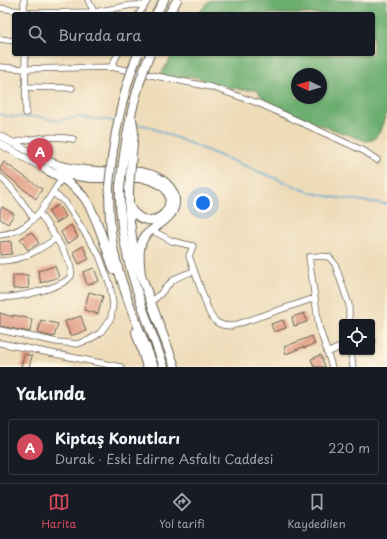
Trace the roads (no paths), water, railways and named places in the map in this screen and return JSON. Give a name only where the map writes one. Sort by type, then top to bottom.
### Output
[{"type":"highway","points":[[157,12],[164,0]]},
{"type":"highway","points":[[170,12],[177,0]]},
{"type":"highway","points":[[137,56],[127,84],[118,119],[109,186],[110,218],[113,247],[124,286],[154,367]]},
{"type":"highway","points":[[149,56],[138,86],[125,145],[125,187],[129,206],[135,259],[175,367]]},
{"type":"highway","points":[[47,165],[58,176],[73,186],[86,202],[114,270],[124,286]]},
{"type":"highway","points":[[47,165],[98,171],[134,171],[152,174],[161,179],[170,187],[175,202],[173,210],[166,220],[145,237],[141,248],[141,275]]},
{"type":"highway","points":[[58,176],[143,178],[152,180],[164,187],[170,200],[164,215],[151,220],[141,219],[132,212],[129,206]]},
{"type":"highway","points":[[125,187],[120,207],[122,231],[128,262],[133,281],[164,367]]},
{"type":"highway","points":[[132,308],[138,338],[147,367]]},
{"type":"main road","points":[[0,136],[47,165]]},
{"type":"main road","points":[[0,144],[47,165]]},
{"type":"street","points":[[24,0],[24,12]]},
{"type":"street","points":[[88,0],[94,12]]},
{"type":"street","points":[[100,12],[146,2]]},
{"type":"street","points":[[140,12],[146,2]]},
{"type":"street","points":[[0,8],[19,12]]},
{"type":"street","points":[[0,39],[12,41]]},
{"type":"street","points":[[25,56],[26,113]]},
{"type":"street","points":[[110,67],[117,56]]},
{"type":"street","points":[[0,67],[25,69],[110,67],[211,87],[258,103],[364,151],[377,160]]},
{"type":"street","points":[[25,87],[72,88]]},
{"type":"street","points":[[12,143],[31,138],[61,136],[73,139]]},
{"type":"street","points":[[0,235],[12,233],[29,224],[40,214],[53,193],[58,176]]},
{"type":"street","points":[[0,177],[16,194],[34,219]]},
{"type":"street","points":[[0,330],[57,342],[77,344],[89,340],[100,333],[111,318],[113,304],[110,285],[99,255],[65,202],[53,193]]},
{"type":"street","points":[[0,297],[7,298],[37,292],[70,279],[72,268],[57,238],[40,214]]},
{"type":"street","points":[[152,230],[172,241],[192,246],[189,256],[212,318],[217,323],[224,326],[232,326],[315,298]]},
{"type":"street","points":[[0,261],[12,261],[23,258],[57,238]]},
{"type":"street","points":[[332,367],[319,327],[309,257],[319,256],[329,258],[335,264],[349,305],[349,319]]},
{"type":"street","points":[[151,302],[161,294],[171,281],[178,276],[194,271]]},
{"type":"street","points":[[0,343],[121,367]]},
{"type":"street","points":[[327,353],[339,347]]},
{"type":"street","points":[[351,355],[353,367]]},
{"type":"waterway","points":[[0,114],[5,116],[39,117],[57,121],[78,117],[114,121]]},
{"type":"waterway","points":[[136,124],[147,126],[309,192],[331,197],[387,204]]},
{"type":"place","name":"Kiptaş Konutları","points":[[40,171]]}]
